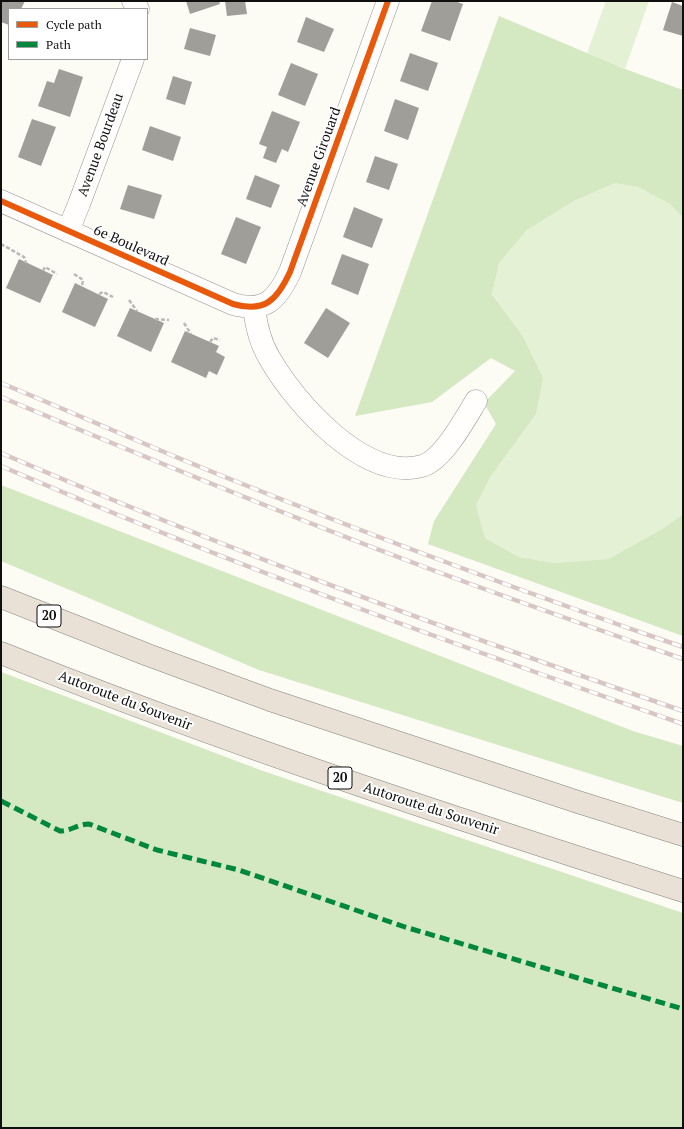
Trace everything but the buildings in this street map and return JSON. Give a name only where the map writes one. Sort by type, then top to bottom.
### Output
[{"type":"highway","name":"20","points":[[1,597],[141,652],[270,700],[578,802],[683,835]]},
{"type":"highway","name":"Autoroute du Souvenir","points":[[1,653],[118,699],[240,744],[683,892]]},
{"type":"street","name":"Avenue Girouard","points":[[254,307],[264,304],[278,294],[290,272],[388,1]]},
{"type":"street","name":"Avenue Bourdeau","points":[[68,231],[133,60]]},
{"type":"street","name":"6e Boulevard","points":[[1,201],[233,304],[243,307],[254,307]]},
{"type":"street","points":[[254,307],[260,338],[270,359],[290,388],[316,418],[338,439],[364,456],[403,468],[424,465],[438,455],[457,433],[476,401]]},
{"type":"path","points":[[1,244],[24,256],[26,263]]},
{"type":"path","points":[[43,270],[45,267],[57,274]]},
{"type":"path","points":[[74,274],[83,280],[82,286]]},
{"type":"path","points":[[99,294],[103,292],[113,297]]},
{"type":"path","points":[[129,300],[137,311]]},
{"type":"path","points":[[155,319],[169,320]]},
{"type":"path","points":[[184,323],[191,334]]},
{"type":"path","points":[[210,342],[213,338],[220,340]]},
{"type":"green space","points":[[606,1],[649,1],[625,69],[587,53]]},
{"type":"green space","points":[[499,16],[625,69],[683,90],[683,218],[670,204],[638,187],[615,183],[574,201],[527,230],[499,263],[492,294],[523,337],[543,378],[536,414],[491,476],[476,505],[485,538],[519,557],[554,563],[608,559],[664,528],[683,514],[683,636],[428,544],[434,521],[496,424],[484,403],[515,371],[491,358],[432,402],[355,416]]},
{"type":"green space","points":[[615,183],[638,187],[670,204],[683,218],[683,514],[664,528],[608,559],[554,563],[519,557],[485,538],[476,505],[491,476],[536,414],[522,337],[492,293],[499,263],[527,230],[574,201]]},
{"type":"green space","points":[[1,485],[633,731],[683,746],[683,803],[259,670],[1,561]]},
{"type":"green space","points":[[1,672],[263,771],[683,913],[683,1128],[1,1128]]},
{"type":"railway","points":[[1,383],[205,469],[346,525],[683,647]]},
{"type":"railway","points":[[1,397],[355,541],[683,659]]},
{"type":"railway","points":[[1,453],[169,523],[254,556],[425,620],[683,711]]},
{"type":"railway","points":[[1,466],[169,536],[254,569],[425,633],[683,724]]},
{"type":"marked path","points":[[1,801],[60,831],[89,824],[157,850],[239,870],[405,927],[683,1009]]},
{"type":"cycle path","points":[[1,201],[233,304],[254,307],[269,302],[280,290],[290,272],[388,1]]}]
